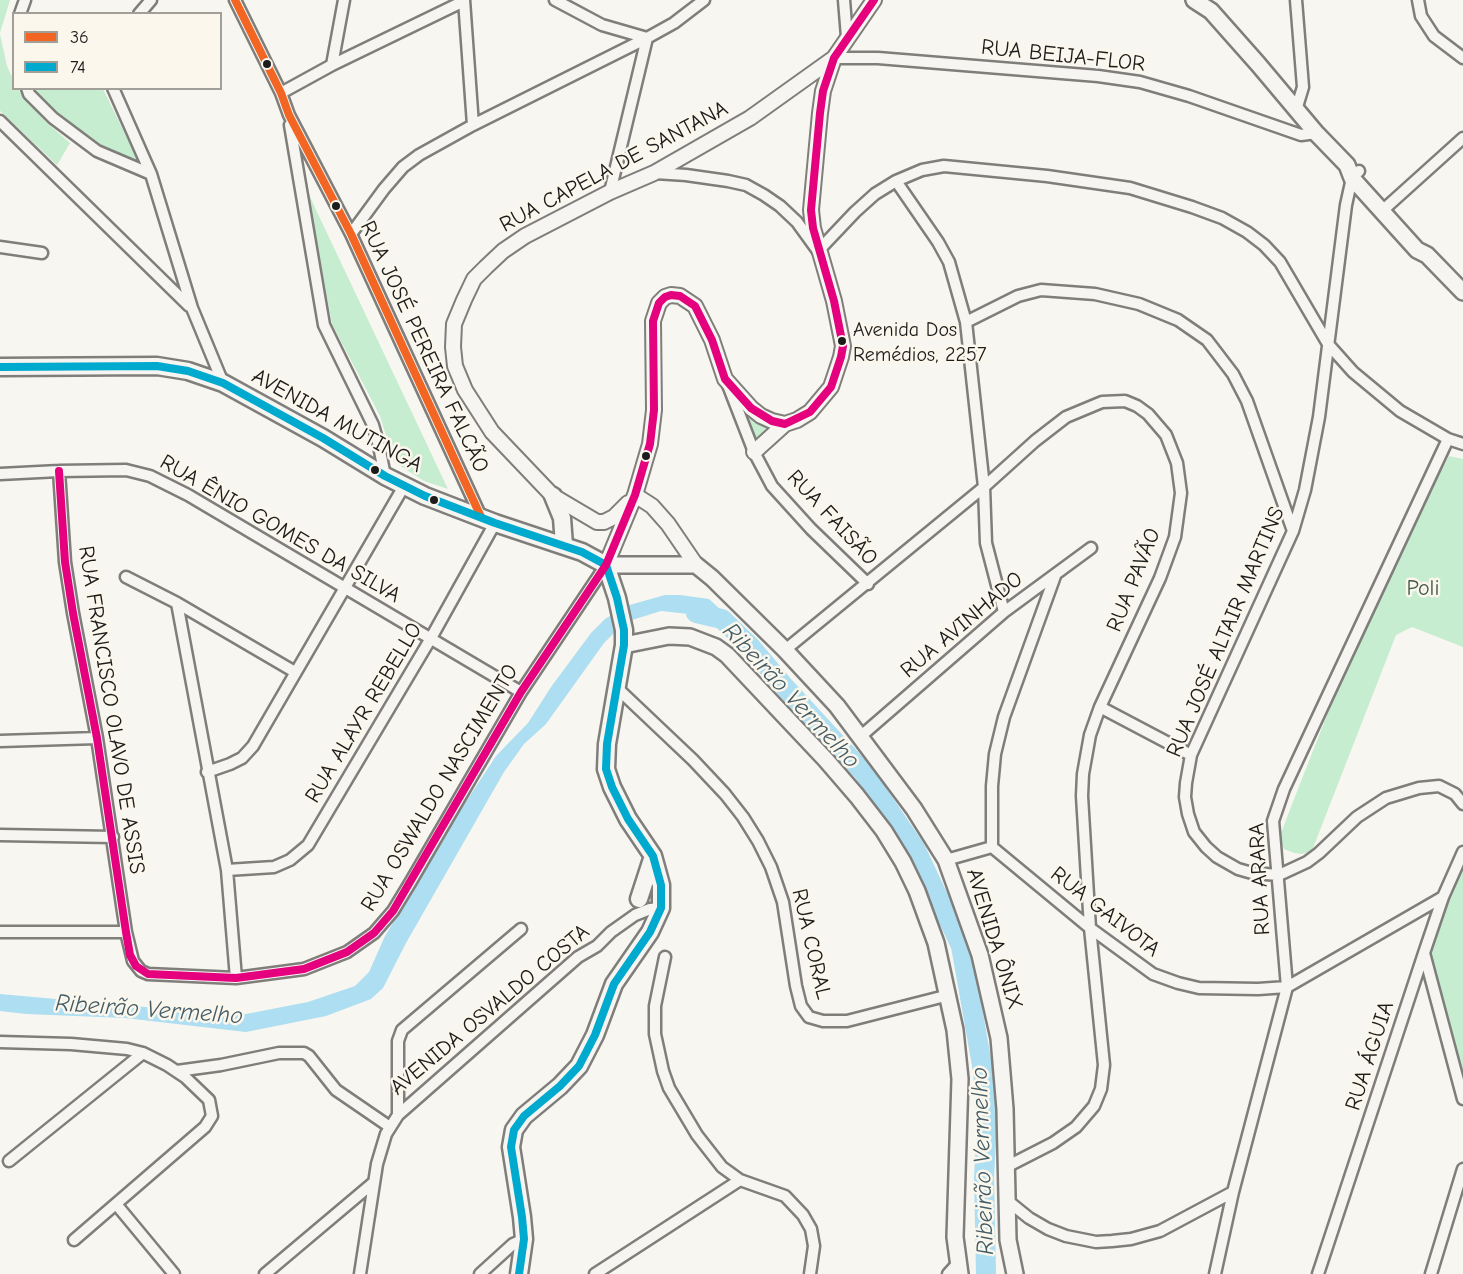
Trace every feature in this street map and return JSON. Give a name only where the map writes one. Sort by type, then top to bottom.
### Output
[{"type":"main road","points":[[1194,0],[1210,11],[1316,133],[1385,208],[1424,244],[1427,255],[1463,292]]},
{"type":"main road","name":"AVENIDA MUTINGA","points":[[0,367],[157,366],[188,371],[224,383],[404,486],[488,520],[582,552],[606,565]]},
{"type":"main road","points":[[552,496],[562,518],[564,545]]},
{"type":"main road","points":[[519,1274],[524,1239],[511,1147],[514,1130],[524,1116],[560,1086],[579,1065],[595,1035],[614,984],[650,932],[661,908],[661,885],[653,856],[628,819],[608,778],[607,744],[624,638],[617,598],[606,565],[696,566]]},
{"type":"main road","name":"AVENIDA ÔNIX","points":[[696,566],[712,578],[785,650],[837,706],[914,809],[946,860],[980,955],[999,1038],[1008,1167],[1008,1240],[1015,1274]]},
{"type":"main road","points":[[624,638],[690,636],[704,641],[727,655],[790,720],[869,811],[903,862],[929,921],[940,958],[949,995],[960,1080],[955,1271]]},
{"type":"main road","points":[[639,898],[653,856]]},
{"type":"street","points":[[141,12],[151,0]]},
{"type":"street","name":"RUA JOSÉ PEREIRA FALCÃO","points":[[235,0],[281,93],[289,115],[351,234],[488,520]]},
{"type":"street","points":[[332,65],[344,0]]},
{"type":"street","points":[[281,93],[332,65],[464,0],[473,125]]},
{"type":"street","points":[[555,0],[602,25],[647,38]]},
{"type":"street","points":[[351,234],[384,189],[403,167],[419,155],[473,125],[647,38],[674,23],[704,0]]},
{"type":"street","points":[[844,0],[848,37]]},
{"type":"street","points":[[754,452],[784,424],[810,412],[820,403],[831,387],[841,357],[843,346],[841,330],[818,251],[812,210],[821,102],[834,58],[874,0]]},
{"type":"street","points":[[1296,0],[1303,87],[1296,110]]},
{"type":"street","points":[[1418,0],[1421,16],[1434,36],[1463,58]]},
{"type":"street","points":[[610,192],[647,38]]},
{"type":"street","name":"RUA CAPELA DE SANTANA","points":[[635,495],[614,517],[604,522],[597,522],[552,496],[492,432],[465,390],[455,366],[454,324],[474,279],[503,251],[525,236],[610,192],[654,173],[750,118],[834,58]]},
{"type":"street","name":"RUA BEIJA-FLOR","points":[[834,58],[909,61],[1130,80],[1189,96],[1301,135],[1316,133]]},
{"type":"street","points":[[796,86],[810,91],[821,102]]},
{"type":"street","points":[[28,90],[53,118],[97,151],[150,174]]},
{"type":"street","points":[[114,90],[150,174],[192,308],[224,383]]},
{"type":"street","points":[[289,115],[324,325],[373,425],[380,446],[385,476]]},
{"type":"street","points":[[0,121],[192,308]]},
{"type":"street","points":[[1385,208],[1463,138]]},
{"type":"street","points":[[818,251],[875,194],[896,181],[922,170],[944,166],[1047,176],[1130,188],[1222,219],[1247,232],[1264,245],[1280,262],[1328,344],[1353,372],[1400,411],[1448,439],[1463,444]]},
{"type":"street","name":"RUA JOSÉ ALTAIR MARTINS","points":[[1279,875],[1252,873],[1238,869],[1216,857],[1194,832],[1185,797],[1191,755],[1293,531],[1309,472],[1319,417],[1352,171]]},
{"type":"street","points":[[654,173],[686,175],[746,186],[780,206],[797,222],[818,251]]},
{"type":"street","points":[[896,181],[949,262],[966,322],[984,487],[986,543],[1004,612]]},
{"type":"street","points":[[1346,205],[1366,186]]},
{"type":"street","points":[[0,247],[42,254]]},
{"type":"street","points":[[966,322],[1018,296],[1041,290],[1095,294],[1139,304],[1178,320],[1207,340],[1233,374],[1247,400],[1293,531]]},
{"type":"street","points":[[606,565],[635,495],[650,444],[654,411],[652,321],[658,303],[665,297],[680,296],[695,306],[712,340],[725,379],[751,408],[772,421],[784,424]]},
{"type":"street","name":"RUA FAISÃO","points":[[725,379],[754,452],[772,486],[789,506],[868,584]]},
{"type":"street","name":"RUA PAVÃO","points":[[785,650],[868,584],[1058,422],[1075,412],[1102,402],[1125,401],[1148,414],[1166,435],[1177,463],[1180,492],[1175,537],[1160,578],[1100,707],[1090,735],[1083,774],[1082,796],[1090,928],[1104,1065],[1103,1079],[1098,1098],[1086,1118],[1071,1131],[1008,1167]]},
{"type":"street","name":"RUA ARARA","points":[[1215,1274],[1233,1192],[1287,987],[1273,821],[1284,789],[1448,439]]},
{"type":"street","name":"RUA ÊNIO GOMES DA SILVA","points":[[0,474],[126,470],[150,476],[188,495],[521,692]]},
{"type":"street","name":"RUA FRANCISCO OLAVO DE ASSIS","points":[[59,471],[65,562],[97,738],[130,955]]},
{"type":"street","points":[[207,772],[242,758],[253,746],[404,486]]},
{"type":"street","name":"AVENIDA ÔNIX","points":[[635,495],[652,506],[668,524],[696,566]]},
{"type":"street","name":"RUA ALAYR REBELLO","points":[[227,870],[274,867],[290,860],[308,845],[431,638],[488,520]]},
{"type":"street","name":"RUA AVINHADO","points":[[861,736],[1004,612],[1091,548]]},
{"type":"street","name":"RUA OSWALDO NASCIMENTO","points":[[130,955],[136,966],[148,974],[236,978],[277,974],[321,964],[347,952],[374,933],[393,911],[521,692],[606,565]]},
{"type":"street","points":[[946,860],[992,847],[992,786],[999,736],[1055,575]]},
{"type":"street","points":[[126,577],[177,603],[295,672]]},
{"type":"street","points":[[177,603],[227,870],[236,978]]},
{"type":"street","name":"RUA CORAL","points":[[617,688],[717,785],[743,817],[758,841],[771,867],[783,902],[796,986],[801,1006],[809,1017],[823,1021],[847,1021],[949,995]]},
{"type":"street","points":[[1100,707],[1191,755]]},
{"type":"street","points":[[0,741],[97,738]]},
{"type":"street","points":[[1279,875],[1301,865],[1319,853],[1357,817],[1386,798],[1419,788],[1439,786],[1455,794],[1463,804]]},
{"type":"street","points":[[0,835],[112,837]]},
{"type":"street","name":"RUA GAIVOTA","points":[[992,847],[1090,928],[1153,974],[1199,988],[1287,987],[1443,897]]},
{"type":"street","name":"RUA ÁGUIA","points":[[1318,1274],[1424,952],[1443,897],[1463,852]]},
{"type":"street","name":"AVENIDA OSVALDO COSTA","points":[[625,921],[646,891],[661,885]]},
{"type":"street","name":"AVENIDA OSVALDO COSTA","points":[[360,1274],[381,1148],[398,1114],[578,957],[597,946],[625,921],[642,912],[661,908]]},
{"type":"street","points":[[398,1114],[398,1041],[402,1030],[521,928]]},
{"type":"street","points":[[0,932],[126,932]]},
{"type":"street","points":[[1424,952],[1463,1099]]},
{"type":"street","points":[[665,957],[656,1006],[655,1034],[663,1071],[678,1105],[705,1148],[722,1167],[740,1180],[785,1196],[803,1215],[811,1229],[814,1246],[810,1274]]},
{"type":"street","points":[[1,1043],[71,1044],[127,1049],[143,1053],[177,1071],[209,1100],[212,1110],[211,1119],[192,1139],[74,1240]]},
{"type":"street","points":[[9,1161],[143,1053]]},
{"type":"street","points":[[177,1071],[279,1053],[304,1053],[309,1056],[336,1090],[390,1127]]},
{"type":"street","points":[[1431,1274],[1463,1169]]},
{"type":"street","points":[[595,1274],[740,1180]]},
{"type":"street","points":[[265,1274],[374,1183]]},
{"type":"street","points":[[1008,1201],[1029,1218],[1057,1232],[1079,1239],[1112,1241],[1131,1239],[1160,1231],[1233,1192]]},
{"type":"street","points":[[116,1203],[174,1274]]},
{"type":"street","points":[[480,1274],[513,1244],[524,1239]]},
{"type":"green space","points":[[0,0],[10,0],[0,33]]},
{"type":"green space","points":[[0,34],[7,66],[12,77],[12,90],[19,90],[45,121],[70,143],[57,165],[0,111]]},
{"type":"green space","points":[[33,90],[103,90],[138,160],[115,154],[83,138],[54,116]]},
{"type":"green space","points":[[307,190],[448,489],[424,481],[394,462],[380,416],[332,324],[315,232],[302,192]]},
{"type":"green space","points":[[746,417],[777,429],[757,445]]},
{"type":"green space","name":"Poli","points":[[1449,456],[1463,459],[1463,647],[1412,627],[1396,635],[1313,848],[1302,854],[1284,849],[1280,836],[1373,598]]},
{"type":"green space","points":[[1463,869],[1463,1077],[1424,953]]},
{"type":"water","name":"Ribeirão Vermelho","points":[[665,595],[709,599],[722,611],[722,619],[712,622],[698,615],[661,611],[632,620],[604,643],[546,724],[524,744],[504,772],[406,943],[383,988],[371,999],[326,1016],[246,1032],[125,1018],[0,1011],[0,994],[246,1014],[308,1002],[355,986],[369,972],[385,936],[461,809],[496,756],[528,723],[551,687],[591,633],[605,619],[626,606]]},
{"type":"waterway","name":"Ribeirão Vermelho","points":[[696,613],[722,619],[751,647],[864,773],[915,848],[961,946],[983,1071],[987,1124],[984,1177],[986,1274]]},
{"type":"transit line","name":"36","points":[[235,0],[281,93],[289,115],[351,234],[481,517]]},
{"type":"transit line","points":[[59,471],[65,562],[97,738],[130,955],[136,966],[148,974],[236,978],[304,969],[347,952],[374,933],[393,911],[521,692],[606,565],[635,495],[650,444],[654,410],[653,321],[659,303],[671,295],[680,296],[695,306],[712,340],[725,379],[751,408],[772,421],[785,424],[810,412],[831,387],[843,346],[834,301],[813,228],[811,210],[820,113],[823,91],[834,58],[874,0]]},
{"type":"transit line","name":"74","points":[[0,367],[157,366],[188,371],[223,383],[323,438],[385,476],[425,496],[495,523],[582,552],[606,565],[624,630],[624,645],[607,744],[606,769],[628,819],[653,856],[661,885],[661,908],[650,932],[614,984],[595,1035],[579,1066],[560,1086],[524,1116],[514,1130],[511,1147],[524,1239],[519,1274]]},
{"type":"place","name":"Avenida Dos Remédios, 2257","points":[[842,341]]}]
